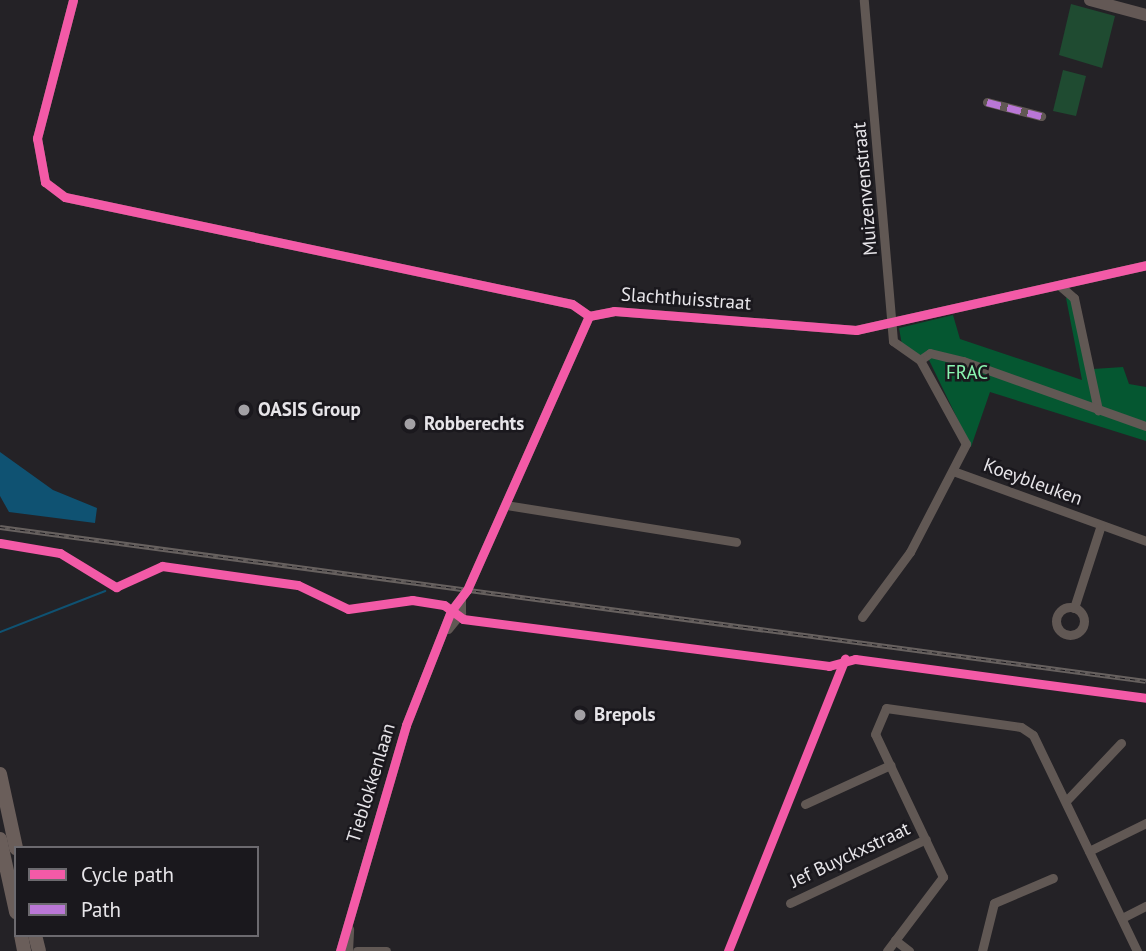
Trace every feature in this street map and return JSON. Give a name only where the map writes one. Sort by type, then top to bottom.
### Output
[{"type":"highway","points":[[0,774],[16,846]]},
{"type":"highway","points":[[0,839],[14,903]]},
{"type":"main road","points":[[1090,0],[1146,15]]},
{"type":"street","points":[[73,0],[37,138],[45,182],[65,197],[580,306],[589,316]]},
{"type":"street","name":"Muizenvenstraat","points":[[862,617],[910,552],[966,444],[964,430],[920,360],[896,347],[864,0]]},
{"type":"street","points":[[986,104],[1041,116]]},
{"type":"street","name":"Slachthuisstraat","points":[[589,316],[614,311],[856,330],[895,324],[1146,265]]},
{"type":"street","points":[[1074,298],[1083,280]]},
{"type":"street","points":[[1059,285],[1074,298],[1098,410]]},
{"type":"street","name":"Tieblokkenlaan","points":[[340,951],[349,929],[383,792],[448,629],[589,316]]},
{"type":"street","points":[[920,360],[930,353],[962,361],[1146,426]]},
{"type":"street","name":"Koeybleuken","points":[[953,471],[1146,541]]},
{"type":"street","points":[[506,505],[736,542]]},
{"type":"street","name":"Koeybleuken","points":[[1074,608],[1101,525]]},
{"type":"street","name":"Jef Buyckxstraat","points":[[887,951],[943,877],[874,730],[886,708],[1021,727],[1039,744],[1137,951]]},
{"type":"street","points":[[1066,801],[1121,743]]},
{"type":"street","points":[[805,804],[890,765]]},
{"type":"street","points":[[1089,851],[1146,823]]},
{"type":"street","name":"Jef Buyckxstraat","points":[[790,903],[926,839]]},
{"type":"street","points":[[982,951],[994,903],[1054,878]]},
{"type":"street","points":[[1122,918],[1146,906]]},
{"type":"street","name":"Tieblokkenlaan","points":[[348,951],[349,929]]},
{"type":"street","points":[[895,940],[909,951]]},
{"type":"street","points":[[357,951],[386,951]]},
{"type":"green space","points":[[1071,4],[1115,16],[1102,68],[1059,55]]},
{"type":"green space","points":[[1063,70],[1086,76],[1076,116],[1053,111]]},
{"type":"green space","name":"FRAC","points":[[1075,297],[1093,369],[1123,367],[1129,384],[1146,387],[1146,441],[990,392],[971,447],[929,360],[902,345],[899,328],[953,315],[960,339],[1082,380],[1066,298]]},
{"type":"water","points":[[0,452],[53,490],[97,508],[95,523],[9,512],[0,496]]},
{"type":"waterway","points":[[0,632],[105,591]]},
{"type":"railway","points":[[0,527],[1146,681]]},
{"type":"marked path","points":[[987,102],[1041,116]]},
{"type":"cycle path","points":[[73,0],[37,138],[45,182],[65,197],[572,304],[589,316]]},
{"type":"cycle path","points":[[589,316],[614,311],[856,330],[1146,265]]},
{"type":"cycle path","points":[[340,951],[406,725],[451,611],[467,590],[589,316]]},
{"type":"cycle path","points":[[0,543],[60,553],[116,587],[162,566],[298,585],[348,609],[412,600],[444,605],[463,619],[829,666],[855,659],[1146,698]]},
{"type":"cycle path","points":[[728,951],[845,658]]},
{"type":"place","name":"OASIS Group","points":[[244,410]]},
{"type":"place","name":"Robberechts","points":[[410,424]]},
{"type":"place","name":"Brepols","points":[[580,715]]}]
